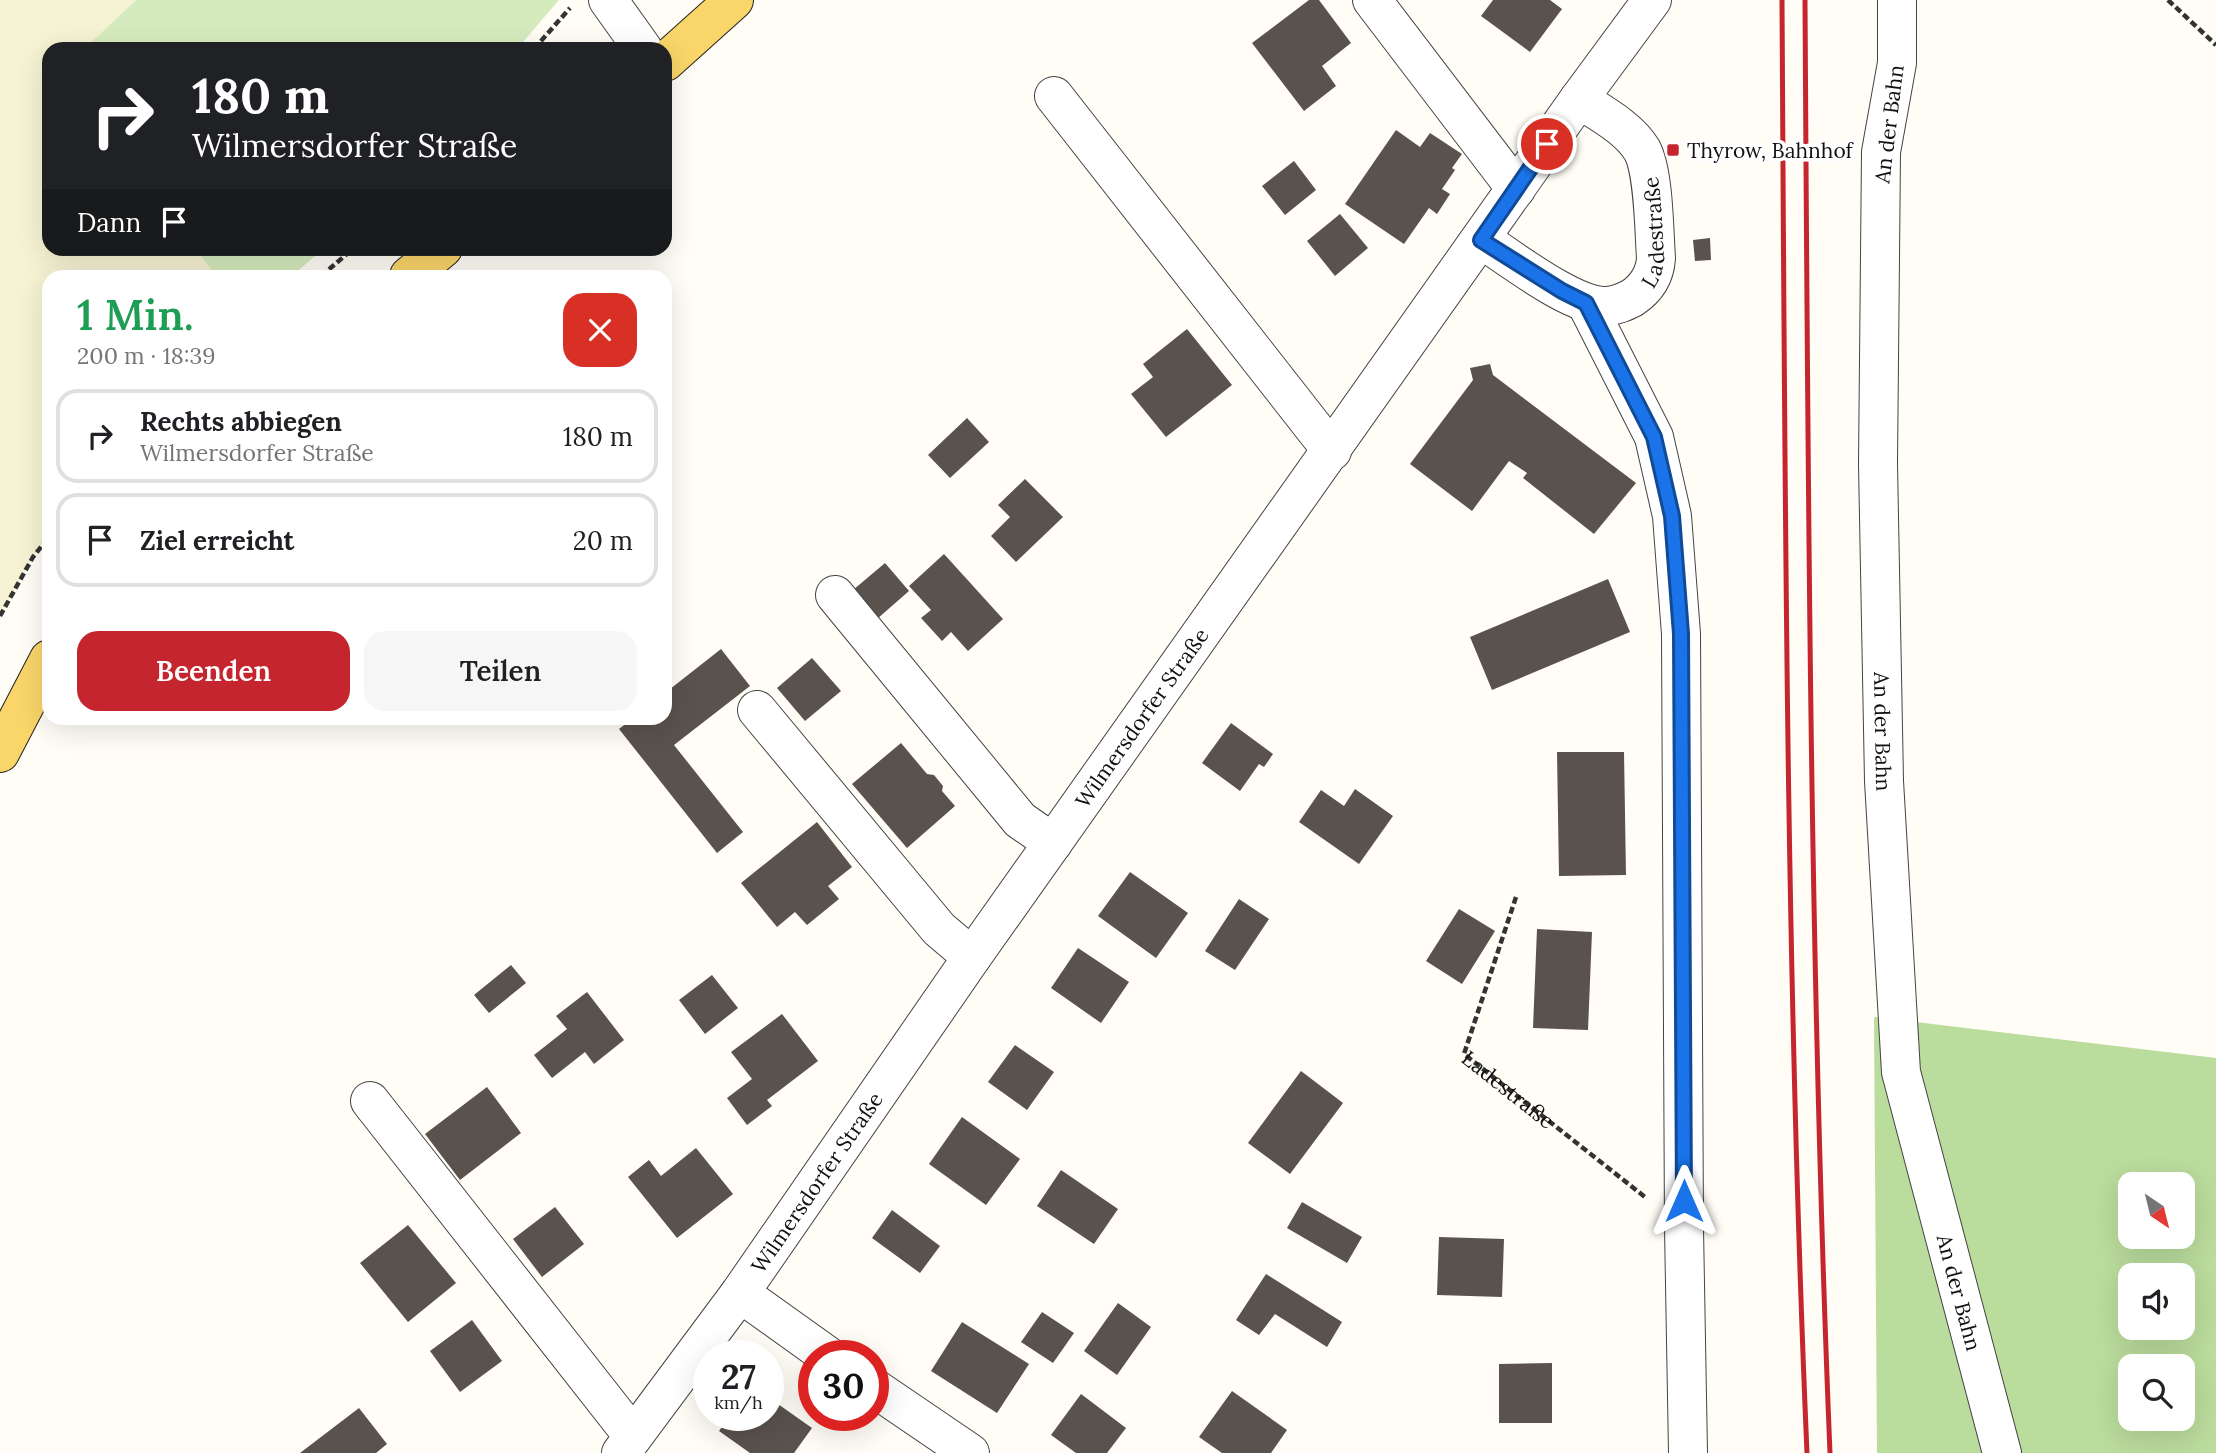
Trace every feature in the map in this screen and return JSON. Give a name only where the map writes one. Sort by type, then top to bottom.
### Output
[{"type":"main road","points":[[672,56],[734,0]]},
{"type":"main road","points":[[416,270],[433,256]]},
{"type":"main road","points":[[0,753],[42,671]]},
{"type":"street","points":[[608,0],[638,42]]},
{"type":"street","points":[[1372,0],[1516,190]]},
{"type":"street","name":"Wilmersdorfer Straße","points":[[370,1101],[627,1444],[740,1293],[1052,843],[1651,0]]},
{"type":"street","name":"An der Bahn","points":[[1897,0],[1897,63],[1881,152],[1878,464],[1884,781],[1901,1072],[2002,1453]]},
{"type":"street","points":[[1054,96],[1332,450]]},
{"type":"street","name":"Ladestraße","points":[[1481,240],[1586,303],[1606,306],[1622,303],[1637,295],[1652,277],[1657,257],[1648,163],[1641,148],[1618,126],[1579,99]]},
{"type":"street","points":[[1586,303],[1654,437],[1672,516],[1681,634],[1688,1453]]},
{"type":"street","points":[[835,595],[1020,820],[1052,843]]},
{"type":"street","points":[[757,710],[939,929],[972,957]]},
{"type":"street","points":[[740,1293],[806,1340]]},
{"type":"street","points":[[889,1398],[970,1453]]},
{"type":"path","points":[[540,42],[562,15],[580,0]]},
{"type":"path","points":[[2168,0],[2216,45]]},
{"type":"path","points":[[328,270],[345,256]]},
{"type":"path","points":[[0,616],[42,546]]},
{"type":"path","name":"Ladestraße","points":[[1516,897],[1464,1054],[1684,1228]]},
{"type":"shaded area","points":[[0,0],[136,0],[91,42],[42,42],[42,256],[201,256],[212,270],[42,270],[42,546],[0,616]]},
{"type":"green space","points":[[136,0],[559,0],[523,42],[91,42]]},
{"type":"green space","points":[[201,256],[315,256],[299,270],[212,270]]},
{"type":"green space","points":[[1874,1017],[2216,1058],[2216,1453],[1877,1453]]},
{"type":"building","points":[[1309,0],[1319,0],[1351,43],[1322,66],[1336,86],[1304,111],[1252,43]]},
{"type":"building","points":[[1493,0],[1550,0],[1562,9],[1530,52],[1481,16]]},
{"type":"building","points":[[1396,130],[1420,147],[1430,133],[1462,154],[1442,189],[1450,194],[1437,214],[1429,208],[1404,244],[1345,204]]},
{"type":"building","points":[[1294,161],[1316,190],[1285,215],[1262,186]]},
{"type":"building","points":[[1340,214],[1368,248],[1335,276],[1307,241]]},
{"type":"building","points":[[1710,238],[1711,260],[1695,261],[1693,240]]},
{"type":"building","points":[[1187,329],[1232,385],[1166,437],[1131,394],[1153,377],[1143,364]]},
{"type":"building","points":[[1490,364],[1493,375],[1636,483],[1594,534],[1523,478],[1527,473],[1509,461],[1472,511],[1410,464],[1473,380],[1470,368]]},
{"type":"building","points":[[967,418],[989,442],[950,478],[928,455]]},
{"type":"building","points":[[1025,479],[1063,517],[1016,562],[991,536],[1010,517],[998,505]]},
{"type":"building","points":[[944,554],[1003,619],[968,651],[951,632],[942,641],[921,618],[931,610],[909,586]]},
{"type":"building","points":[[885,563],[909,591],[877,619],[853,590]]},
{"type":"building","points":[[1608,579],[1630,632],[1492,690],[1470,637]]},
{"type":"building","points":[[721,649],[750,686],[674,745],[743,832],[717,853],[619,729],[624,725],[672,725],[672,688]]},
{"type":"building","points":[[812,658],[841,691],[805,721],[777,688]]},
{"type":"building","points":[[1231,723],[1273,754],[1264,767],[1259,764],[1240,791],[1202,763]]},
{"type":"building","points":[[901,743],[927,774],[934,775],[943,786],[942,791],[955,806],[907,848],[852,784]]},
{"type":"building","points":[[1557,752],[1624,752],[1626,875],[1559,876]]},
{"type":"building","points":[[1355,789],[1393,816],[1359,864],[1299,822],[1321,790],[1344,806]]},
{"type":"building","points":[[817,822],[852,867],[828,886],[839,899],[807,925],[795,912],[777,927],[741,883]]},
{"type":"building","points":[[1130,872],[1188,913],[1156,958],[1098,916]]},
{"type":"building","points":[[1239,899],[1269,919],[1235,970],[1205,951]]},
{"type":"building","points":[[1459,909],[1495,931],[1462,984],[1426,961]]},
{"type":"building","points":[[1537,929],[1592,932],[1588,1030],[1533,1028]]},
{"type":"building","points":[[1078,948],[1129,982],[1101,1023],[1051,988]]},
{"type":"building","points":[[511,965],[526,983],[489,1013],[474,995]]},
{"type":"building","points":[[712,975],[738,1008],[705,1034],[679,1000]]},
{"type":"building","points":[[587,992],[624,1040],[594,1064],[585,1052],[552,1078],[534,1055],[567,1029],[556,1016]]},
{"type":"building","points":[[782,1014],[818,1061],[767,1100],[772,1106],[747,1125],[727,1098],[752,1079],[731,1052]]},
{"type":"building","points":[[1015,1045],[1054,1072],[1027,1110],[988,1082]]},
{"type":"building","points":[[1301,1071],[1343,1103],[1290,1174],[1248,1143]]},
{"type":"building","points":[[487,1087],[521,1133],[460,1180],[425,1134]]},
{"type":"building","points":[[962,1117],[1020,1159],[986,1205],[929,1164]]},
{"type":"building","points":[[696,1148],[733,1194],[677,1238],[628,1177],[649,1160],[661,1176]]},
{"type":"building","points":[[1061,1170],[1118,1209],[1094,1244],[1037,1206]]},
{"type":"building","points":[[1302,1202],[1362,1237],[1347,1263],[1287,1228]]},
{"type":"building","points":[[555,1207],[584,1244],[542,1277],[513,1239]]},
{"type":"building","points":[[892,1210],[940,1246],[920,1273],[872,1238]]},
{"type":"building","points":[[408,1225],[456,1283],[408,1322],[360,1263]]},
{"type":"building","points":[[1439,1237],[1504,1239],[1502,1297],[1437,1295]]},
{"type":"building","points":[[1266,1274],[1342,1322],[1327,1347],[1275,1314],[1259,1335],[1236,1320]]},
{"type":"building","points":[[1118,1303],[1151,1327],[1117,1375],[1084,1351]]},
{"type":"building","points":[[1042,1312],[1074,1333],[1053,1363],[1021,1342]]},
{"type":"building","points":[[472,1320],[502,1361],[460,1392],[430,1351]]},
{"type":"building","points":[[962,1322],[1029,1364],[997,1413],[931,1371]]},
{"type":"building","points":[[1552,1363],[1552,1423],[1499,1423],[1499,1364]]},
{"type":"building","points":[[1232,1391],[1287,1430],[1271,1453],[1222,1453],[1199,1437]]},
{"type":"building","points":[[1081,1394],[1126,1428],[1107,1453],[1076,1453],[1051,1435]]},
{"type":"building","points":[[359,1408],[387,1444],[376,1453],[300,1453]]},
{"type":"building","points":[[784,1408],[798,1418],[798,1431],[810,1431],[794,1453],[750,1453],[719,1431],[784,1431]]},
{"type":"railway","points":[[1782,0],[1791,908],[1807,1453]]},
{"type":"railway","points":[[1805,0],[1814,908],[1830,1453]]},
{"type":"place","name":"Thyrow, Bahnhof","points":[[1673,150]]},
{"type":"route","points":[[1547,144],[1481,240],[1586,303],[1654,437],[1672,516],[1681,634],[1684,1201]]}]
